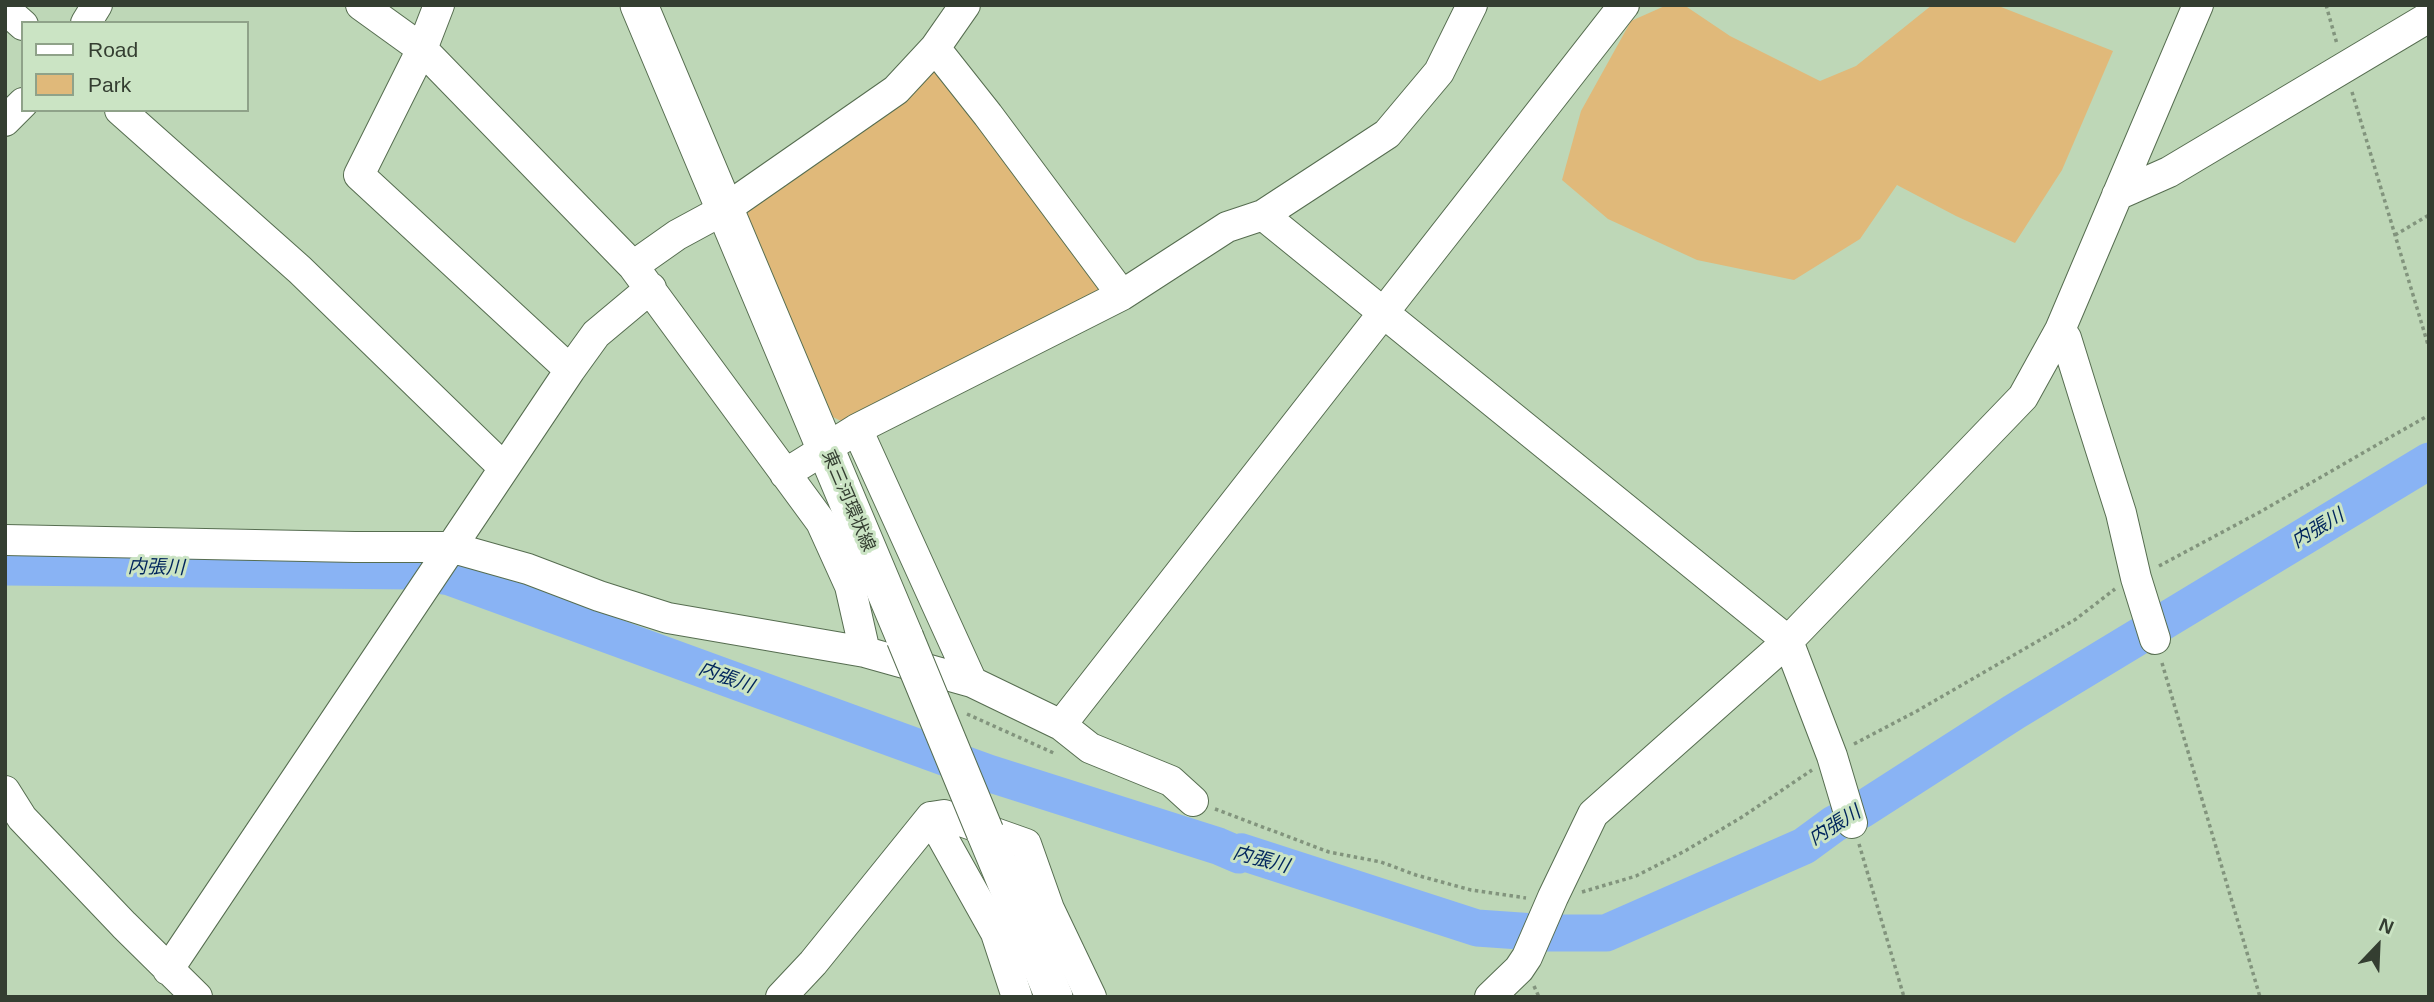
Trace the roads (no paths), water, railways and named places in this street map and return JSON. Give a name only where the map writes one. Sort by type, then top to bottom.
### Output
[{"type":"main road","name":"東三河環状線","points":[[639,5],[1054,997]]},
{"type":"street","points":[[87,21],[97,5]]},
{"type":"street","points":[[361,5],[422,49],[642,277],[821,522],[850,586],[865,652]]},
{"type":"street","points":[[439,5],[422,49],[359,175],[570,370]]},
{"type":"street","points":[[169,970],[503,467],[596,334],[642,277],[677,236],[725,209],[896,90],[935,48],[965,5]]},
{"type":"street","points":[[785,474],[857,429],[1122,295],[1227,227],[1263,215],[1387,134],[1438,72],[1472,5]]},
{"type":"street","points":[[1061,725],[1624,5]]},
{"type":"street","points":[[1490,997],[1519,969],[1527,957],[1594,814],[1788,641],[2023,397],[2060,330],[2199,5]]},
{"type":"street","points":[[5,9],[21,23]]},
{"type":"street","points":[[2117,195],[2169,172],[2429,17]]},
{"type":"street","points":[[935,48],[1122,295]]},
{"type":"street","points":[[5,121],[21,105]]},
{"type":"street","points":[[122,112],[300,270],[503,467]]},
{"type":"street","points":[[1263,215],[1788,641],[1832,756],[1852,823]]},
{"type":"street","points":[[2060,330],[2066,338],[2113,488],[2155,639]]},
{"type":"street","points":[[857,429],[972,682]]},
{"type":"street","points":[[5,540],[450,547],[528,569],[668,618],[865,652],[972,682],[1061,725],[1090,748],[1171,781],[1193,801]]},
{"type":"street","points":[[5,791],[22,818],[197,997]]},
{"type":"street","points":[[781,997],[813,963],[931,817],[944,815],[1026,844],[1049,909],[1091,997]]},
{"type":"street","points":[[931,817],[996,933],[1017,997]]},
{"type":"waterway","name":"内張川","points":[[5,567],[412,571],[450,577],[988,773],[1239,855],[1242,852],[1477,928],[1549,933],[1606,933],[1804,846],[1834,824],[1863,809],[2014,712],[2429,461]]}]
